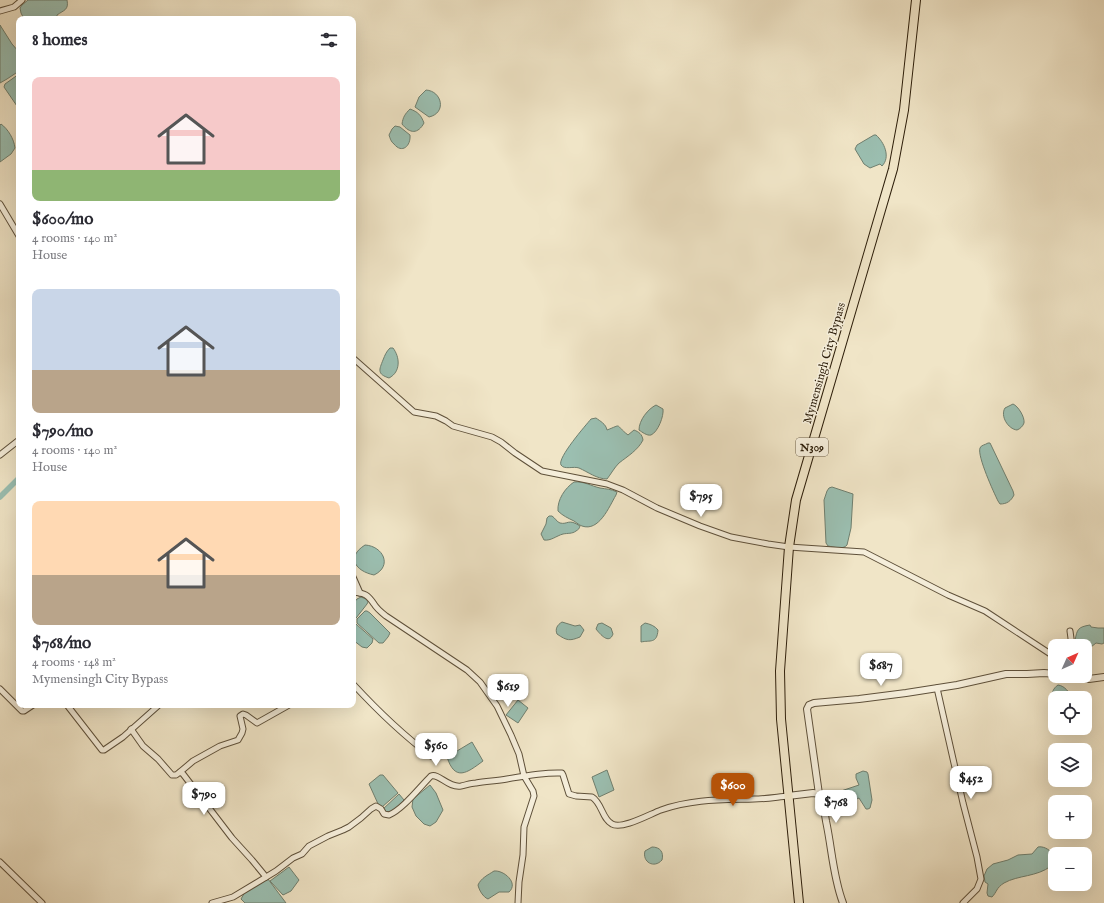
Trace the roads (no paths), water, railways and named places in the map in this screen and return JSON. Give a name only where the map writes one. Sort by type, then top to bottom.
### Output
[{"type":"highway","name":"Mymensingh City Bypass","points":[[799,903],[781,719],[780,671],[789,547],[796,500],[893,170],[904,110],[916,0]]},
{"type":"street","points":[[0,11],[14,7],[22,0]]},
{"type":"street","points":[[0,204],[16,231]]},
{"type":"street","points":[[356,361],[414,412],[436,416],[453,426],[492,437],[542,471],[612,486],[623,490],[657,508],[731,537],[789,547],[864,552],[948,595],[985,611],[1048,652]]},
{"type":"street","points":[[0,454],[16,442]]},
{"type":"street","points":[[356,583],[360,593]]},
{"type":"street","points":[[356,592],[366,595],[386,616],[467,670],[480,682],[497,706],[519,754],[524,776],[533,791],[534,796],[524,827],[523,855],[518,882],[518,903]]},
{"type":"street","points":[[1070,631],[1071,639]]},
{"type":"street","points":[[843,903],[839,893],[833,866],[826,821],[819,794],[808,709],[809,705],[814,703],[859,700],[957,685],[1006,674],[1048,673]]},
{"type":"street","points":[[1092,677],[1104,677]]},
{"type":"street","points":[[356,687],[415,744],[431,756]]},
{"type":"street","points":[[937,688],[981,879],[977,888],[963,903]]},
{"type":"street","points":[[0,689],[16,705]]},
{"type":"street","points":[[19,708],[24,711],[28,708]]},
{"type":"street","points":[[69,708],[102,750],[123,737],[156,708]]},
{"type":"street","points":[[131,729],[143,746],[158,759],[172,775],[176,775],[193,761],[220,746],[238,740],[243,729],[240,719],[242,714],[246,715],[257,723],[284,708]]},
{"type":"street","points":[[180,772],[232,838],[266,877]]},
{"type":"street","points":[[212,903],[233,897],[276,871],[293,858],[302,854],[309,846],[344,830],[376,806],[384,814],[389,815],[393,813],[412,796],[430,776],[433,775],[453,786],[459,786],[476,782],[562,773],[569,794],[594,798],[609,822],[614,825],[627,824],[660,810],[692,802],[754,799],[813,793],[819,794]]},
{"type":"street","points":[[0,862],[42,903]]},
{"type":"waterway","points":[[0,497],[16,481]]}]
